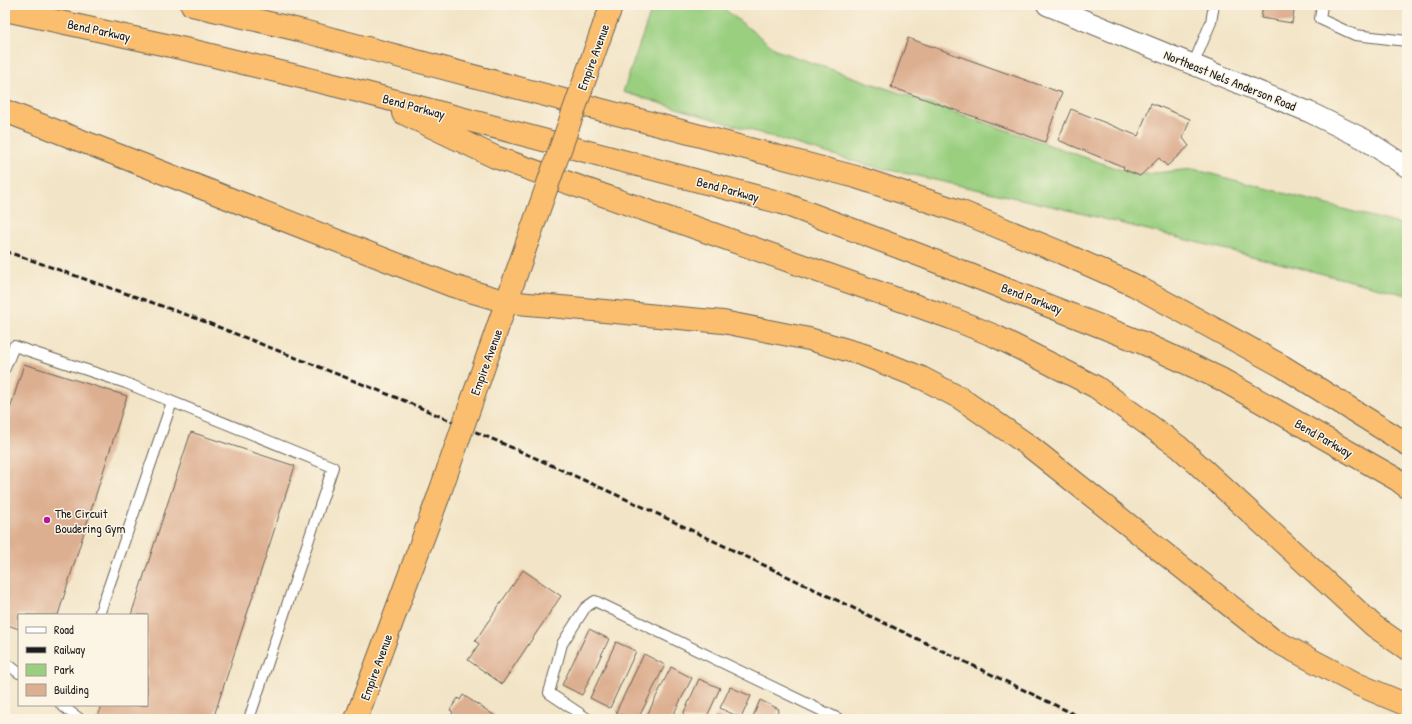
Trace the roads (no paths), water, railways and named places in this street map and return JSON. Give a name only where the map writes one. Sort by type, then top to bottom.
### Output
[{"type":"highway","points":[[192,5],[322,36],[856,177],[962,212],[1062,253],[1134,285],[1282,366],[1407,444]]},
{"type":"highway","name":"Empire Avenue","points":[[356,719],[439,495],[612,5]]},
{"type":"highway","name":"Bend Parkway","points":[[5,10],[194,51],[358,91],[782,203],[915,253],[1143,343],[1221,379],[1398,480],[1407,487]]},
{"type":"highway","points":[[358,91],[495,158],[950,318],[995,336],[1054,365],[1096,388],[1180,447],[1374,626],[1407,649]]},
{"type":"highway","points":[[5,111],[446,283],[507,302],[723,322],[809,339],[864,356],[922,378],[960,398],[1028,445],[1272,639],[1357,684],[1407,705]]},
{"type":"street","name":"Northeast Nels Anderson Road","points":[[1048,5],[1309,112],[1364,139],[1407,167]]},
{"type":"lane","points":[[1193,65],[1211,22],[1214,5]]},
{"type":"lane","points":[[1322,5],[1320,19],[1355,35],[1407,41]]},
{"type":"lane","points":[[5,368],[14,346],[126,383],[333,467],[249,719]]},
{"type":"lane","points":[[99,614],[172,402]]},
{"type":"lane","points":[[588,719],[549,693],[562,644],[585,608],[595,601],[839,719]]},
{"type":"lane","points":[[5,662],[18,672]]},
{"type":"lane","points":[[65,706],[80,719]]},
{"type":"railway","points":[[5,251],[193,317],[405,401],[641,506],[1084,719]]},
{"type":"place","name":"The Circuit Boudering Gym","points":[[47,520]]}]
